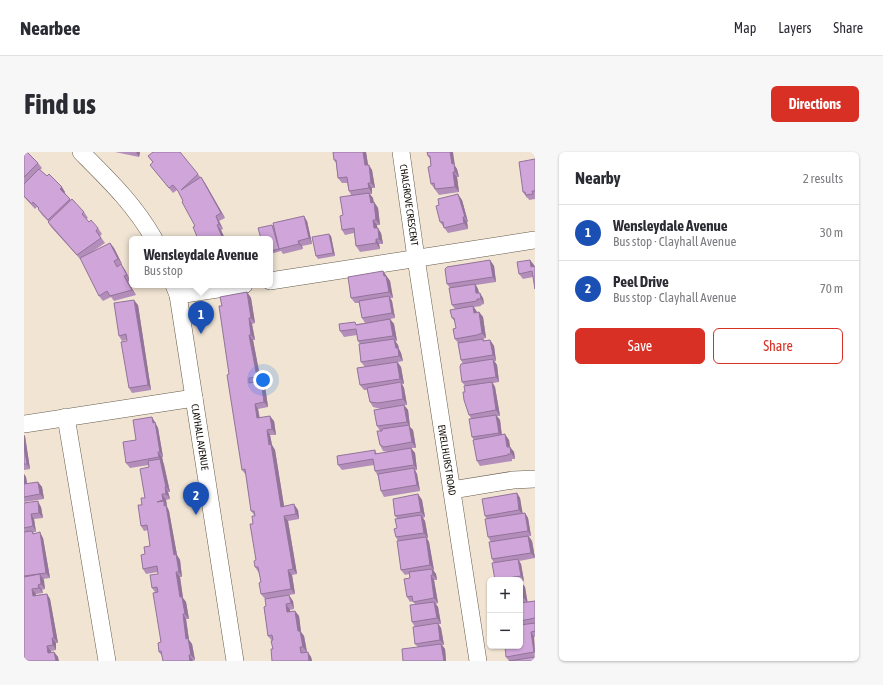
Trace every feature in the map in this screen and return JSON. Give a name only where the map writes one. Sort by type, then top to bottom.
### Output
[{"type":"street","points":[[81,152],[123,195],[146,224],[152,236]]},
{"type":"street","name":"CHALGROVE CRESCENT","points":[[401,152],[416,258]]},
{"type":"street","points":[[273,281],[535,240]]},
{"type":"street","name":"EWELLHURST ROAD","points":[[416,258],[478,661]]},
{"type":"street","points":[[176,290],[203,288]]},
{"type":"street","name":"CLAYHALL AVENUE","points":[[176,290],[235,661]]},
{"type":"street","points":[[24,424],[194,398]]},
{"type":"street","points":[[66,417],[107,661]]},
{"type":"street","points":[[452,490],[513,480],[535,479]]},
{"type":"building","points":[[24,152],[27,152],[38,163],[24,177]]},
{"type":"building","points":[[153,152],[180,152],[198,174],[181,190],[201,177],[221,213],[216,216],[219,224],[217,225],[222,236],[197,236],[193,227],[195,226],[182,202],[183,201],[178,191],[173,185],[169,188],[150,165],[153,162],[148,156]]},
{"type":"building","points":[[333,152],[363,152],[365,165],[369,165],[371,183],[368,183],[369,188],[349,191],[347,177],[338,178],[336,160],[334,160]]},
{"type":"building","points":[[427,152],[450,152],[452,164],[454,163],[455,172],[453,172],[455,187],[435,189],[434,183],[431,184],[428,167],[431,166],[430,156],[428,156]]},
{"type":"building","points":[[535,159],[535,191],[532,191],[533,194],[526,195],[525,192],[523,192],[519,162]]},
{"type":"building","points":[[39,169],[47,176],[49,174],[62,187],[60,189],[70,199],[48,220],[33,202],[32,204],[24,196],[24,184]]},
{"type":"building","points":[[369,193],[371,203],[374,202],[376,220],[373,220],[374,228],[378,228],[379,239],[376,239],[376,243],[356,246],[354,228],[342,230],[340,216],[343,215],[340,197]]},
{"type":"building","points":[[458,194],[465,217],[463,217],[464,223],[444,228],[443,222],[440,222],[436,206],[439,205],[438,199]]},
{"type":"building","points":[[72,199],[84,212],[82,214],[89,222],[91,220],[98,228],[96,231],[101,238],[77,255],[48,222]]},
{"type":"building","points":[[304,216],[309,238],[298,241],[299,244],[279,249],[273,223]]},
{"type":"building","points":[[272,225],[279,249],[273,250],[273,236],[260,236],[258,228]]},
{"type":"building","points":[[329,234],[333,253],[316,256],[312,237]]},
{"type":"building","points":[[110,243],[118,259],[114,261],[117,267],[121,264],[127,275],[124,276],[129,285],[129,288],[132,290],[110,296],[107,291],[99,296],[80,258]]},
{"type":"building","points":[[490,260],[493,277],[447,284],[445,269],[447,267]]},
{"type":"building","points":[[530,260],[531,267],[535,266],[535,289],[532,271],[519,274],[517,262]]},
{"type":"building","points":[[383,271],[384,276],[386,276],[389,292],[351,298],[348,277]]},
{"type":"building","points":[[475,284],[476,293],[480,293],[481,299],[452,305],[449,288]]},
{"type":"building","points":[[247,292],[251,318],[249,318],[251,335],[249,335],[257,377],[249,378],[249,383],[261,381],[264,402],[255,404],[257,418],[270,416],[272,429],[267,430],[269,445],[271,444],[281,507],[294,504],[296,514],[284,516],[293,569],[288,570],[291,589],[261,594],[259,583],[261,582],[258,567],[255,567],[254,561],[256,560],[250,524],[253,524],[252,516],[255,516],[254,511],[251,511],[245,469],[242,470],[227,375],[229,374],[219,306],[222,306],[220,297]]},
{"type":"building","points":[[389,296],[392,313],[362,318],[359,301]]},
{"type":"building","points":[[134,300],[148,385],[129,388],[121,342],[127,341],[126,334],[119,336],[114,303]]},
{"type":"building","points":[[473,306],[474,313],[479,312],[482,333],[455,339],[453,329],[456,328],[454,318],[452,318],[450,310]]},
{"type":"building","points":[[390,319],[393,336],[358,341],[356,329],[340,331],[339,324],[355,322],[356,325]]},
{"type":"building","points":[[394,339],[396,348],[398,348],[399,356],[361,362],[359,344]]},
{"type":"building","points":[[483,339],[483,341],[490,340],[493,355],[461,360],[458,343]]},
{"type":"building","points":[[493,359],[496,377],[462,382],[461,364]]},
{"type":"building","points":[[397,362],[400,379],[360,385],[357,368]]},
{"type":"building","points":[[401,382],[403,399],[378,403],[370,402],[367,388]]},
{"type":"building","points":[[492,382],[496,410],[469,415],[464,400],[464,386]]},
{"type":"building","points":[[404,405],[407,422],[377,426],[374,410]]},
{"type":"building","points":[[496,415],[499,433],[472,437],[469,419]]},
{"type":"building","points":[[152,417],[153,423],[155,422],[160,452],[158,452],[159,457],[126,463],[123,442],[136,440],[133,420]]},
{"type":"building","points":[[409,425],[412,442],[384,447],[380,445],[377,431]]},
{"type":"building","points":[[505,434],[507,447],[510,447],[511,454],[477,461],[473,440]]},
{"type":"building","points":[[24,447],[27,464],[24,464]]},
{"type":"building","points":[[411,448],[414,465],[375,471],[373,459],[338,465],[337,456],[375,450],[375,454]]},
{"type":"building","points":[[160,459],[166,494],[162,494],[163,500],[157,502],[164,501],[164,506],[166,505],[174,555],[176,554],[179,572],[176,572],[180,597],[182,597],[185,614],[183,614],[186,639],[188,638],[191,655],[189,655],[190,661],[163,661],[161,651],[159,652],[158,643],[161,642],[153,593],[158,592],[157,587],[152,588],[150,575],[158,574],[157,566],[143,569],[141,555],[145,554],[144,547],[150,546],[147,525],[141,526],[138,505],[142,505],[141,498],[145,498],[140,469],[149,467],[148,461]]},
{"type":"building","points":[[414,468],[417,485],[381,491],[378,474]]},
{"type":"building","points":[[38,482],[40,494],[24,497],[24,484]]},
{"type":"building","points":[[517,493],[519,510],[485,516],[482,499]]},
{"type":"building","points":[[418,494],[421,512],[395,516],[393,499]]},
{"type":"building","points":[[38,501],[39,513],[31,514],[33,526],[24,528],[24,503]]},
{"type":"building","points":[[525,513],[528,531],[488,537],[485,519]]},
{"type":"building","points":[[421,515],[424,533],[396,537],[394,529],[397,528],[395,519]]},
{"type":"building","points":[[32,531],[33,534],[40,532],[46,573],[24,576],[24,532]]},
{"type":"building","points":[[528,536],[531,553],[492,559],[489,542]]},
{"type":"building","points":[[426,537],[430,565],[401,570],[397,541]]},
{"type":"building","points":[[518,559],[521,576],[494,577],[492,563]]},
{"type":"building","points":[[432,569],[433,575],[431,575],[434,598],[413,602],[412,596],[407,597],[404,579],[410,578],[409,572]]},
{"type":"building","points":[[40,574],[41,584],[38,585],[39,588],[32,589],[33,596],[47,594],[54,638],[52,638],[53,645],[47,646],[48,653],[54,652],[56,661],[25,661],[24,658],[24,577]]},
{"type":"building","points":[[289,595],[291,603],[286,604],[287,612],[295,611],[298,631],[300,631],[303,647],[300,647],[301,653],[308,652],[309,661],[272,661],[271,649],[273,649],[271,641],[273,640],[272,635],[268,636],[264,607],[266,606],[265,599]]},
{"type":"building","points":[[535,601],[535,618],[523,620],[523,603]]},
{"type":"building","points":[[434,602],[437,618],[412,622],[410,605]]},
{"type":"building","points":[[438,623],[440,640],[415,644],[413,627]]},
{"type":"building","points":[[535,623],[535,631],[531,632],[534,652],[506,657],[505,649],[523,649],[523,625]]},
{"type":"building","points":[[441,644],[444,661],[403,661],[402,649]]},
{"type":"building","points":[[535,657],[535,661],[509,661]]},
{"type":"place","name":"Wensleydale Avenue","points":[[201,334]]},
{"type":"place","name":"Peel Drive","points":[[196,515]]}]
